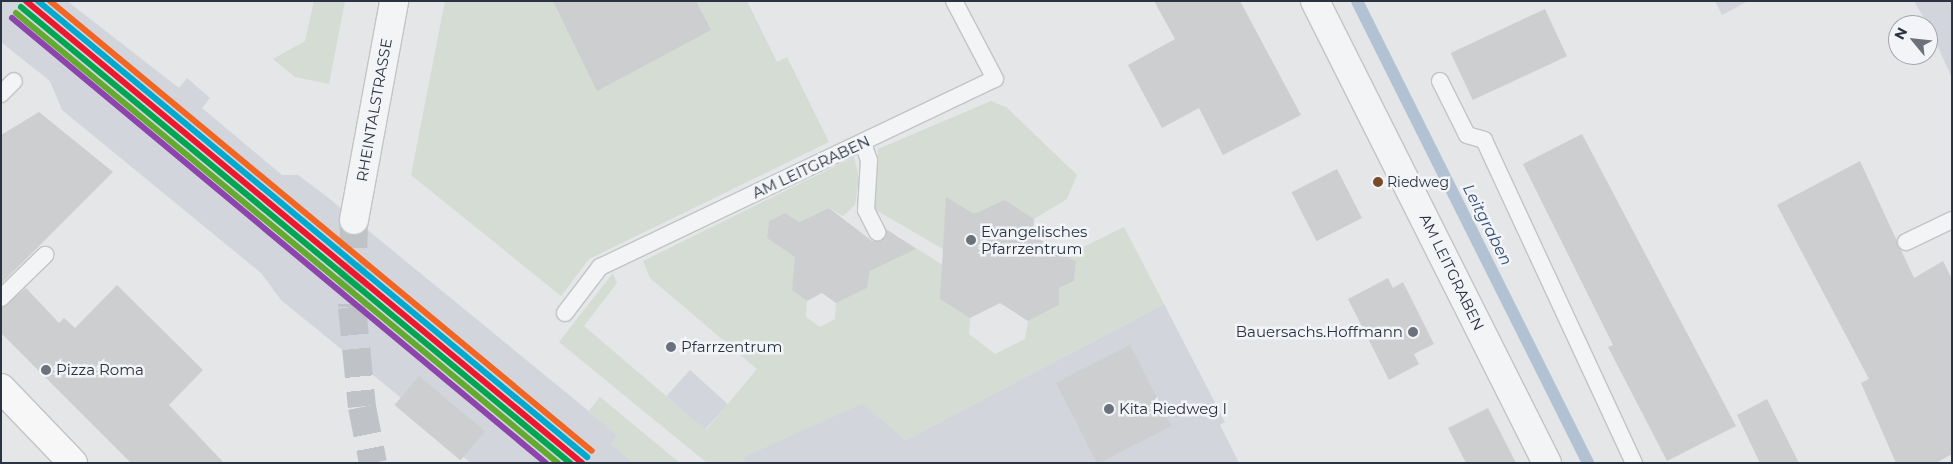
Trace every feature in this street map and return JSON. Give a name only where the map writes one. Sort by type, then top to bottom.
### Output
[{"type":"main road","points":[[1,388],[73,463]]},
{"type":"street","name":"RHEINTALSTRASSE","points":[[354,220],[394,1]]},
{"type":"street","name":"AM LEITGRABEN","points":[[1315,1],[1547,463]]},
{"type":"lane","name":"AM LEITGRABEN","points":[[565,313],[600,267],[995,79],[954,1]]},
{"type":"lane","points":[[1,94],[14,81]]},
{"type":"lane","points":[[1440,81],[1467,134],[1484,140],[1634,463]]},
{"type":"lane","points":[[863,143],[870,160],[866,210],[877,232]]},
{"type":"lane","points":[[1906,242],[1952,220]]},
{"type":"lane","points":[[1,298],[45,255]]},
{"type":"shaded area","points":[[1,1],[67,1],[179,88],[187,78],[210,98],[202,108],[282,175],[298,175],[326,196],[618,435],[611,444],[633,463],[471,463],[406,410],[405,401],[281,300],[261,273],[62,110],[50,81],[1,42]]},
{"type":"shaded area","points":[[314,1],[345,1],[329,84],[295,77],[273,59],[305,41]]},
{"type":"shaded area","points":[[445,1],[747,1],[777,62],[787,57],[829,142],[589,259],[561,296],[411,175]]},
{"type":"shaded area","points":[[1715,1],[1748,1],[1722,15]]},
{"type":"shaded area","points":[[1914,1],[1952,1],[1952,78],[1938,47],[1938,15],[1922,15]]},
{"type":"shaded area","points":[[991,101],[1006,107],[1077,175],[1067,199],[1034,219],[1005,200],[943,249],[874,209],[878,149]]},
{"type":"shaded area","points":[[854,157],[859,178],[855,205],[843,216],[829,208],[799,222],[785,213],[769,221],[767,238],[809,265],[794,273],[792,290],[807,301],[806,317],[820,327],[835,319],[836,303],[867,288],[870,271],[899,257],[900,238],[957,274],[970,318],[969,334],[995,354],[1025,339],[1028,321],[1059,305],[1059,288],[1074,281],[1076,262],[1065,256],[1124,227],[1164,304],[906,440],[862,404],[743,457],[745,463],[707,463],[559,342],[613,273],[617,283],[584,326],[706,430],[757,369],[650,278],[643,261]]},
{"type":"shaded area","points":[[1164,304],[1225,422],[1220,425],[1239,463],[745,463],[743,457],[862,403],[906,440]]},
{"type":"shaded area","points":[[690,370],[728,404],[704,430],[667,396]]},
{"type":"shaded area","points":[[600,397],[680,463],[633,463],[611,444],[617,435],[588,412]]},
{"type":"building","points":[[553,1],[696,1],[711,30],[597,91]]},
{"type":"building","points":[[1154,1],[1240,1],[1301,115],[1223,155],[1199,108],[1162,128],[1128,65],[1175,39]]},
{"type":"building","points":[[1545,9],[1567,56],[1473,100],[1451,53]]},
{"type":"building","points":[[39,112],[113,172],[1,284],[1,135]]},
{"type":"building","points":[[1582,134],[1736,426],[1667,461],[1608,347],[1613,345],[1523,164]]},
{"type":"building","points":[[1860,161],[1914,278],[1943,261],[1952,279],[1952,454],[1936,463],[1896,463],[1861,383],[1869,379],[1777,205]]},
{"type":"building","points":[[1337,169],[1362,218],[1317,241],[1292,192]]},
{"type":"building","points":[[946,197],[974,214],[1005,200],[1034,219],[1033,235],[1076,262],[1074,281],[1059,288],[1059,305],[1028,321],[1000,303],[970,318],[940,299]]},
{"type":"building","points":[[829,208],[872,241],[882,241],[886,229],[916,249],[870,271],[867,288],[836,303],[822,293],[807,301],[792,290],[795,257],[767,238],[769,221],[785,213],[799,222]]},
{"type":"building","points":[[1388,278],[1393,288],[1403,282],[1434,344],[1414,354],[1419,364],[1389,380],[1348,299]]},
{"type":"building","points":[[117,285],[203,370],[169,405],[224,463],[131,463],[1,333],[1,308],[26,288],[59,323],[64,318],[75,328]]},
{"type":"building","points":[[1130,345],[1171,426],[1097,463],[1056,383]]},
{"type":"building","points":[[419,376],[485,431],[460,460],[395,405]]},
{"type":"building","points":[[1767,399],[1799,463],[1760,463],[1737,415]]},
{"type":"building","points":[[1488,408],[1516,463],[1466,463],[1448,428]]},
{"type":"waterway","name":"Leitgraben","points":[[1357,1],[1588,463]]},
{"type":"tunnel","points":[[354,220],[352,307],[362,407],[373,463]]},
{"type":"transit line","points":[[26,1],[582,463]]},
{"type":"transit line","points":[[38,1],[587,457]]},
{"type":"transit line","points":[[50,1],[592,451]]},
{"type":"transit line","points":[[21,7],[570,463]]},
{"type":"transit line","points":[[16,13],[558,463]]},
{"type":"transit line","points":[[12,18],[546,463]]},
{"type":"place","name":"Riedweg","points":[[1378,182]]},
{"type":"place","name":"Evangelisches Pfarrzentrum","points":[[971,240]]},
{"type":"place","name":"Bauersachs.Hoffmann","points":[[1413,332]]},
{"type":"place","name":"Pfarrzentrum","points":[[671,347]]},
{"type":"place","name":"Pizza Roma","points":[[46,370]]},
{"type":"place","name":"Kita Riedweg I","points":[[1109,409]]}]
